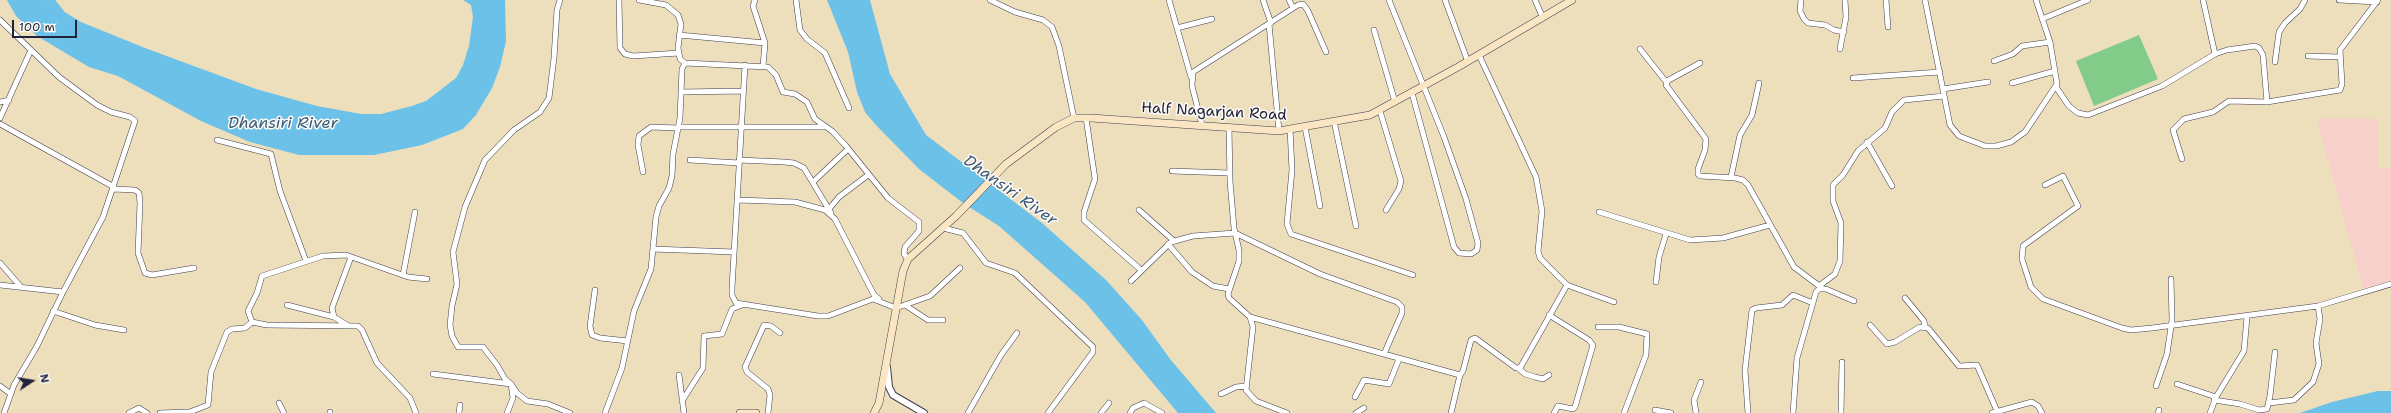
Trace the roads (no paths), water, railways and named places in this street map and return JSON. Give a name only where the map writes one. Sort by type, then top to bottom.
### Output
[{"type":"main road","name":"Half Nagarjan Road","points":[[908,259],[956,216],[1006,164],[1056,126],[1074,118],[1278,130],[1305,127],[1380,111],[1543,18],[1560,3],[1572,0]]},
{"type":"main road","points":[[874,413],[879,403],[903,271],[908,259]]},
{"type":"main road","points":[[740,413],[756,413]]},
{"type":"street","points":[[560,0],[557,10],[554,58],[549,98],[540,112],[514,130],[485,160],[465,207],[453,252],[458,284],[450,325],[454,341],[458,347],[483,347],[497,364],[505,379],[511,384],[517,393],[527,401],[548,404],[570,413]]},
{"type":"street","points":[[618,0],[620,48],[624,54],[633,56],[679,53]]},
{"type":"street","points":[[639,0],[671,7],[680,19],[680,60],[685,63],[763,66],[772,70],[784,92],[795,94],[807,102],[813,116],[848,149],[891,202],[908,213],[920,225],[916,235],[905,247],[904,254],[908,259]]},
{"type":"street","points":[[755,0],[753,6],[765,43],[763,66]]},
{"type":"street","points":[[796,0],[800,30],[807,39],[825,53],[849,108]]},
{"type":"street","points":[[990,0],[1015,12],[1044,20],[1052,27],[1059,46],[1074,118]]},
{"type":"street","points":[[1169,0],[1191,77],[1202,125]]},
{"type":"street","points":[[1263,0],[1270,23],[1278,130]]},
{"type":"street","points":[[1289,0],[1293,8]]},
{"type":"street","points":[[1389,0],[1422,87],[1455,167],[1472,218],[1478,247],[1471,254],[1458,253],[1454,248],[1412,93]]},
{"type":"street","points":[[1445,0],[1468,62]]},
{"type":"street","points":[[1535,0],[1543,18]]},
{"type":"street","points":[[1801,0],[1800,11],[1808,23],[1825,25],[1834,30],[1844,32]]},
{"type":"street","points":[[1840,49],[1846,17],[1845,0]]},
{"type":"street","points":[[1886,0],[1888,28]]},
{"type":"street","points":[[1925,0],[1950,125],[1954,132],[1959,136],[1985,146],[1996,146],[2012,142],[2025,132],[2056,87]]},
{"type":"street","points":[[2036,0],[2050,42],[2056,87],[2069,106],[2078,113],[2088,115],[2162,86],[2215,54],[2227,50],[2259,48],[2262,55],[2267,102]]},
{"type":"street","points":[[2042,19],[2088,0]]},
{"type":"street","points":[[2203,0],[2215,54]]},
{"type":"street","points":[[2275,62],[2279,32],[2285,23],[2300,9],[2305,0]]},
{"type":"street","points":[[2339,0],[2377,1]]},
{"type":"street","points":[[2182,160],[2173,130],[2184,119],[2213,112],[2229,101],[2267,102],[2340,90],[2342,84],[2339,57],[2343,45],[2377,1]]},
{"type":"street","points":[[1191,77],[1193,72],[1293,8],[1303,4],[1308,10],[1326,52]]},
{"type":"street","points":[[1177,28],[1212,19]]},
{"type":"street","points":[[0,20],[60,77],[97,105],[111,112],[133,119],[134,125],[103,217],[53,311],[37,346],[14,385],[4,413]]},
{"type":"street","points":[[1374,30],[1395,102]]},
{"type":"street","points":[[679,35],[765,43]]},
{"type":"street","points":[[1994,61],[2013,54],[2022,46],[2050,42]]},
{"type":"street","points":[[1640,49],[1706,139],[1705,150],[1698,169],[1698,174],[1700,176],[1730,177],[1743,180],[1748,185],[1794,267],[1821,287],[1854,301]]},
{"type":"street","points":[[0,118],[31,50]]},
{"type":"street","points":[[1479,55],[1536,177],[1542,211],[1538,255],[1568,285],[1614,302]]},
{"type":"street","points":[[2308,56],[2339,57]]},
{"type":"street","points":[[605,413],[610,397],[620,375],[634,311],[651,269],[656,216],[659,206],[669,188],[678,127],[682,69],[685,63]]},
{"type":"street","points":[[1666,83],[1700,63]]},
{"type":"street","points":[[745,65],[732,295],[736,304],[825,316],[867,300],[880,300]]},
{"type":"street","points":[[2012,83],[2055,71]]},
{"type":"street","points":[[1853,78],[1940,72]]},
{"type":"street","points":[[1943,89],[1988,82]]},
{"type":"street","points":[[1730,177],[1740,135],[1752,115],[1759,83]]},
{"type":"street","points":[[681,92],[743,91]]},
{"type":"street","points":[[1794,413],[1797,358],[1816,292],[1835,274],[1840,261],[1841,224],[1833,202],[1833,185],[1843,175],[1858,150],[1885,128],[1892,112],[1904,100],[1944,96]]},
{"type":"street","points":[[0,102],[9,100]]},
{"type":"street","points":[[1380,111],[1401,181],[1399,189],[1386,210]]},
{"type":"street","points":[[1086,118],[1095,178],[1084,212],[1084,220],[1141,270]]},
{"type":"street","points":[[1334,121],[1356,226]]},
{"type":"street","points":[[0,124],[113,188],[135,190],[139,193],[138,253],[145,273],[152,275],[194,268]]},
{"type":"street","points":[[643,172],[638,145],[639,136],[651,127],[825,127]]},
{"type":"street","points":[[1229,127],[1229,173],[1235,233],[1240,250],[1239,260],[1230,289],[1230,298],[1250,317],[1460,375]]},
{"type":"street","points":[[1305,127],[1320,206]]},
{"type":"street","points":[[1290,129],[1292,170],[1287,224],[1291,234],[1413,275]]},
{"type":"street","points":[[217,140],[271,154],[280,191],[306,261]]},
{"type":"street","points":[[1867,142],[1892,186]]},
{"type":"street","points":[[813,182],[848,149]]},
{"type":"street","points":[[690,160],[794,163],[804,168],[829,209],[874,295],[880,300],[896,308],[934,293],[960,268]]},
{"type":"street","points":[[1172,171],[1229,173]]},
{"type":"street","points":[[829,209],[839,197],[868,175]]},
{"type":"street","points":[[2045,185],[2063,176],[2078,206],[2023,246],[2022,259],[2032,287],[2038,296],[2131,330],[2247,317],[2318,306],[2391,284]]},
{"type":"street","points":[[737,200],[802,203],[825,210],[834,219]]},
{"type":"street","points":[[1139,210],[1174,241]]},
{"type":"street","points":[[403,275],[415,212]]},
{"type":"street","points":[[1598,212],[1666,234],[1690,240],[1731,236],[1770,225]]},
{"type":"street","points":[[943,228],[963,233],[986,263],[1015,273],[1093,347],[1093,352],[1048,413]]},
{"type":"street","points":[[1131,281],[1168,244],[1174,241],[1193,236],[1235,233],[1320,274],[1397,302],[1402,307],[1402,313],[1384,354]]},
{"type":"street","points":[[1656,282],[1659,257],[1666,234]]},
{"type":"street","points":[[1168,244],[1192,272],[1213,286],[1230,289]]},
{"type":"street","points":[[653,249],[734,252]]},
{"type":"street","points":[[252,322],[248,311],[257,293],[262,276],[306,261],[334,254],[351,257],[403,275],[426,279]]},
{"type":"street","points":[[334,317],[332,303],[351,257]]},
{"type":"street","points":[[0,263],[21,287]]},
{"type":"street","points":[[2156,386],[2167,354],[2170,325],[2173,315],[2171,279]]},
{"type":"street","points":[[0,285],[63,292]]},
{"type":"street","points":[[1518,368],[1568,285]]},
{"type":"street","points":[[595,290],[590,326],[592,335],[600,338],[628,341]]},
{"type":"street","points":[[1748,413],[1745,370],[1752,310],[1756,308],[1784,304],[1793,294],[1813,303]]},
{"type":"street","points":[[1905,298],[1924,321],[1925,327],[1928,328],[1959,366],[1977,365],[1994,412],[2032,402],[2038,406],[2042,413]]},
{"type":"street","points":[[287,305],[334,317],[347,325]]},
{"type":"street","points":[[682,401],[703,368],[704,336],[722,334],[732,310],[743,305]]},
{"type":"street","points":[[905,305],[928,320],[943,320]]},
{"type":"street","points":[[2269,403],[2294,400],[2313,382],[2319,364],[2316,343],[2320,321],[2318,306]]},
{"type":"street","points":[[53,311],[95,325],[124,330]]},
{"type":"street","points":[[1549,315],[1590,340],[1592,344],[1576,407],[1573,409],[1558,406],[1554,413]]},
{"type":"street","points":[[1250,317],[1253,327],[1246,386],[1249,395],[1256,402],[1287,413]]},
{"type":"street","points":[[2210,413],[2215,399],[2244,351],[2247,317]]},
{"type":"street","points":[[252,322],[267,325],[336,327],[355,325],[362,330],[372,357],[384,372],[410,398],[416,413]]},
{"type":"street","points":[[160,413],[187,413],[208,405],[211,372],[227,332],[232,329],[245,328],[252,322]]},
{"type":"street","points":[[768,413],[770,395],[768,389],[747,372],[745,367],[762,327],[768,325],[780,334]]},
{"type":"street","points":[[1870,325],[1887,344],[1925,327]]},
{"type":"street","points":[[1598,327],[1618,327],[1647,334],[1646,355],[1624,413]]},
{"type":"street","points":[[968,413],[1001,355],[1017,333]]},
{"type":"street","points":[[1451,413],[1460,375],[1463,371],[1471,340],[1475,338],[1525,374],[1543,379],[1549,375]]},
{"type":"street","points":[[2177,384],[2215,399],[2240,404],[2259,410],[2267,409],[2275,352]]},
{"type":"street","points":[[1355,397],[1364,380],[1389,384],[1399,359]]},
{"type":"street","points":[[886,362],[889,387],[893,395],[924,413]]},
{"type":"street","points":[[1841,413],[1842,362]]},
{"type":"street","points":[[433,374],[511,384]]},
{"type":"street","points":[[679,375],[684,413]]},
{"type":"street","points":[[1696,413],[1694,400],[1701,382]]},
{"type":"street","points":[[508,413],[513,398],[511,384]]},
{"type":"street","points":[[1,386],[14,385]]},
{"type":"street","points":[[1,386],[11,394]]},
{"type":"street","points":[[1221,394],[1236,387],[1246,386]]},
{"type":"street","points":[[279,403],[284,413]]},
{"type":"street","points":[[1101,413],[1109,403]]},
{"type":"street","points":[[1130,413],[1133,408],[1144,403],[1162,413]]},
{"type":"street","points":[[459,413],[460,405]]},
{"type":"street","points":[[129,413],[139,408],[147,413]]},
{"type":"street","points":[[1356,413],[1364,408]]},
{"type":"street","points":[[1655,410],[1671,413]]},
{"type":"water","name":"Dhansiri River","points":[[7,0],[45,0],[81,22],[145,48],[256,89],[317,106],[361,114],[381,114],[426,101],[456,78],[463,65],[469,46],[473,17],[471,5],[463,0],[505,0],[506,41],[500,67],[492,88],[476,115],[463,129],[422,145],[374,155],[299,155],[250,142],[201,121],[118,76],[89,67],[37,36],[16,16]]},
{"type":"water","name":"Dhansiri River","points":[[827,0],[870,0],[890,74],[926,135],[1042,223],[1106,280],[1142,320],[1170,359],[1216,413],[1178,413],[1085,302],[999,226],[963,203],[919,169],[875,124],[865,112],[857,92],[848,52]]},
{"type":"water","points":[[2378,391],[2391,391],[2391,413],[2300,413],[2332,402]]},
{"type":"waterway","name":"Dhansiri River","points":[[50,0],[62,15]]}]
